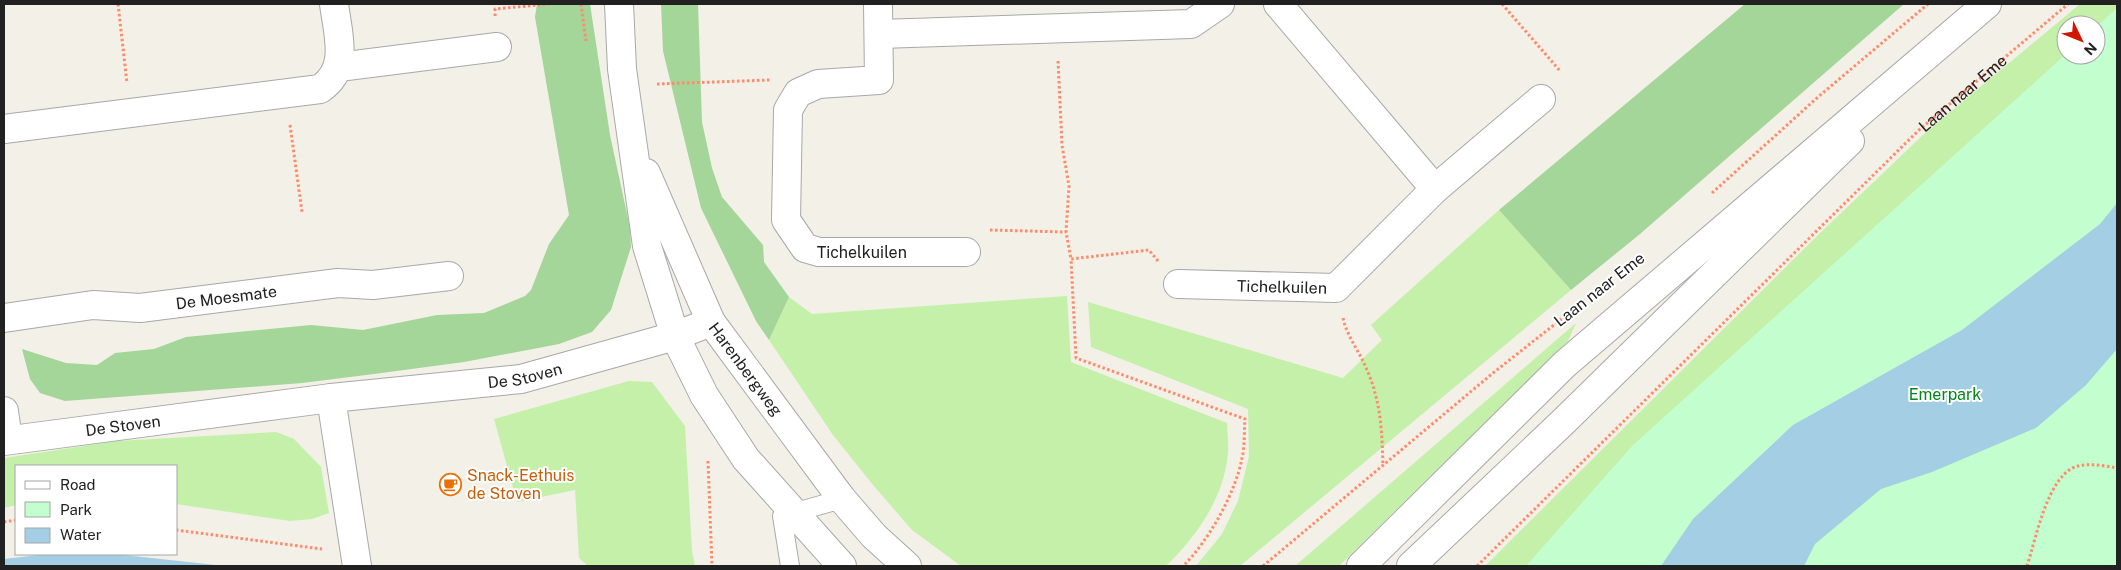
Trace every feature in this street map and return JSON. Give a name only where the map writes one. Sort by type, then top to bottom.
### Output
[{"type":"street","points":[[4,129],[131,112],[286,95],[320,89],[328,84],[339,67],[341,58],[334,4]]},
{"type":"street","name":"Harenbergweg","points":[[619,4],[625,89],[647,246],[675,336],[704,395],[746,459],[842,566]]},
{"type":"street","points":[[798,92],[818,84],[879,80],[880,34],[878,4]]},
{"type":"street","points":[[880,34],[1191,24],[1220,4]]},
{"type":"street","points":[[1278,4],[1435,189]]},
{"type":"street","name":"Laan naar Eme","points":[[1361,566],[1565,364],[1986,4]]},
{"type":"street","points":[[1411,566],[1562,423],[1990,4]]},
{"type":"street","points":[[339,67],[498,47]]},
{"type":"street","name":"Tichelkuilen","points":[[798,92],[788,110],[786,220],[805,248],[819,252],[966,252]]},
{"type":"street","name":"Tichelkuilen","points":[[1178,284],[1336,288],[1435,189],[1541,99]]},
{"type":"street","name":"Harenbergweg","points":[[632,142],[711,322],[842,499],[874,536],[907,566]]},
{"type":"street","name":"De Moesmate","points":[[4,318],[93,305],[140,308],[338,283],[373,285],[449,276]]},
{"type":"street","name":"De Stoven","points":[[6,440],[332,398],[521,379],[675,336],[711,322]]},
{"type":"street","points":[[332,398],[356,560]]},
{"type":"street","points":[[4,411],[6,440]]},
{"type":"lane","points":[[790,566],[782,516],[842,499]]},
{"type":"path","points":[[118,4],[131,112]]},
{"type":"path","points":[[498,47],[495,9],[549,4]]},
{"type":"path","points":[[581,4],[587,49]]},
{"type":"path","points":[[1502,4],[1566,78],[1541,99]]},
{"type":"path","points":[[1709,196],[1818,97],[1928,4]]},
{"type":"path","name":"Laan naar Eme","points":[[1477,566],[1919,130],[2068,4]]},
{"type":"path","points":[[1069,29],[1058,61],[1062,145],[1069,186],[1066,232],[1071,259],[1076,358],[1245,419],[1242,458],[1229,496],[1214,526],[1183,566]]},
{"type":"path","points":[[625,89],[657,84],[767,78],[798,92]]},
{"type":"path","points":[[286,95],[302,212]]},
{"type":"path","points":[[966,252],[964,230],[1066,232]]},
{"type":"path","points":[[1071,259],[1150,250],[1178,284]]},
{"type":"path","points":[[1336,288],[1346,330],[1367,371],[1381,413],[1383,466]]},
{"type":"path","name":"Laan naar Eme","points":[[1263,566],[1493,374],[1598,290]]},
{"type":"path","points":[[708,459],[712,566]]},
{"type":"path","points":[[2027,566],[2045,505],[2063,474],[2078,466],[2117,468]]},
{"type":"path","points":[[178,530],[356,560]]},
{"type":"green space","points":[[537,4],[590,4],[610,135],[630,228],[631,247],[611,310],[592,332],[559,344],[464,362],[302,383],[65,401],[40,393],[30,379],[22,349],[66,363],[97,365],[115,353],[154,349],[186,337],[311,325],[363,330],[437,315],[484,313],[525,296],[531,290],[549,244],[569,215],[535,17]]},
{"type":"green space","points":[[661,4],[698,4],[702,122],[712,168],[722,197],[763,245],[764,262],[789,297],[769,340],[756,321],[701,208],[663,51]]},
{"type":"green space","points":[[1745,4],[1904,4],[1640,234],[1571,290],[1499,210]]},
{"type":"green space","points":[[2080,4],[2117,4],[2117,161],[1661,566],[1485,566],[1818,235],[1925,133],[2056,24],[2056,65],[2106,65],[2106,15],[2067,15]]},
{"type":"green space","name":"Emerpark","points":[[2117,8],[2117,566],[1526,566],[1633,445],[2056,63],[2056,65],[2106,65],[2106,18]]},
{"type":"green space","points":[[1499,210],[1571,290],[1240,566],[1196,566],[1222,534],[1238,501],[1249,456],[1248,409],[1091,347],[1088,302],[1343,378],[1382,340],[1371,325]]},
{"type":"green space","points":[[1067,296],[1071,362],[1227,423],[1228,449],[1225,470],[1215,501],[1198,529],[1166,566],[961,566],[912,530],[873,485],[833,435],[769,340],[789,297],[812,314]]},
{"type":"green space","points":[[1576,323],[1568,341],[1339,566],[1295,566]]},
{"type":"green space","points":[[629,381],[652,382],[685,426],[692,551],[695,566],[588,566],[579,558],[575,490],[517,502],[494,419]]},
{"type":"green space","points":[[276,432],[294,439],[321,467],[329,513],[312,519],[290,521],[178,504],[178,465],[15,465],[15,505],[4,508],[4,458],[117,441]]},
{"type":"water","points":[[2117,203],[2117,349],[2086,385],[2036,428],[1932,472],[1881,489],[1815,544],[1804,566],[1661,566],[1693,519],[1793,425],[1962,330],[2100,224]]},
{"type":"water","points":[[38,555],[124,555],[225,566],[4,566],[4,559]]},
{"type":"place","name":"Snack-Eethuis de Stoven","points":[[451,484]]}]
